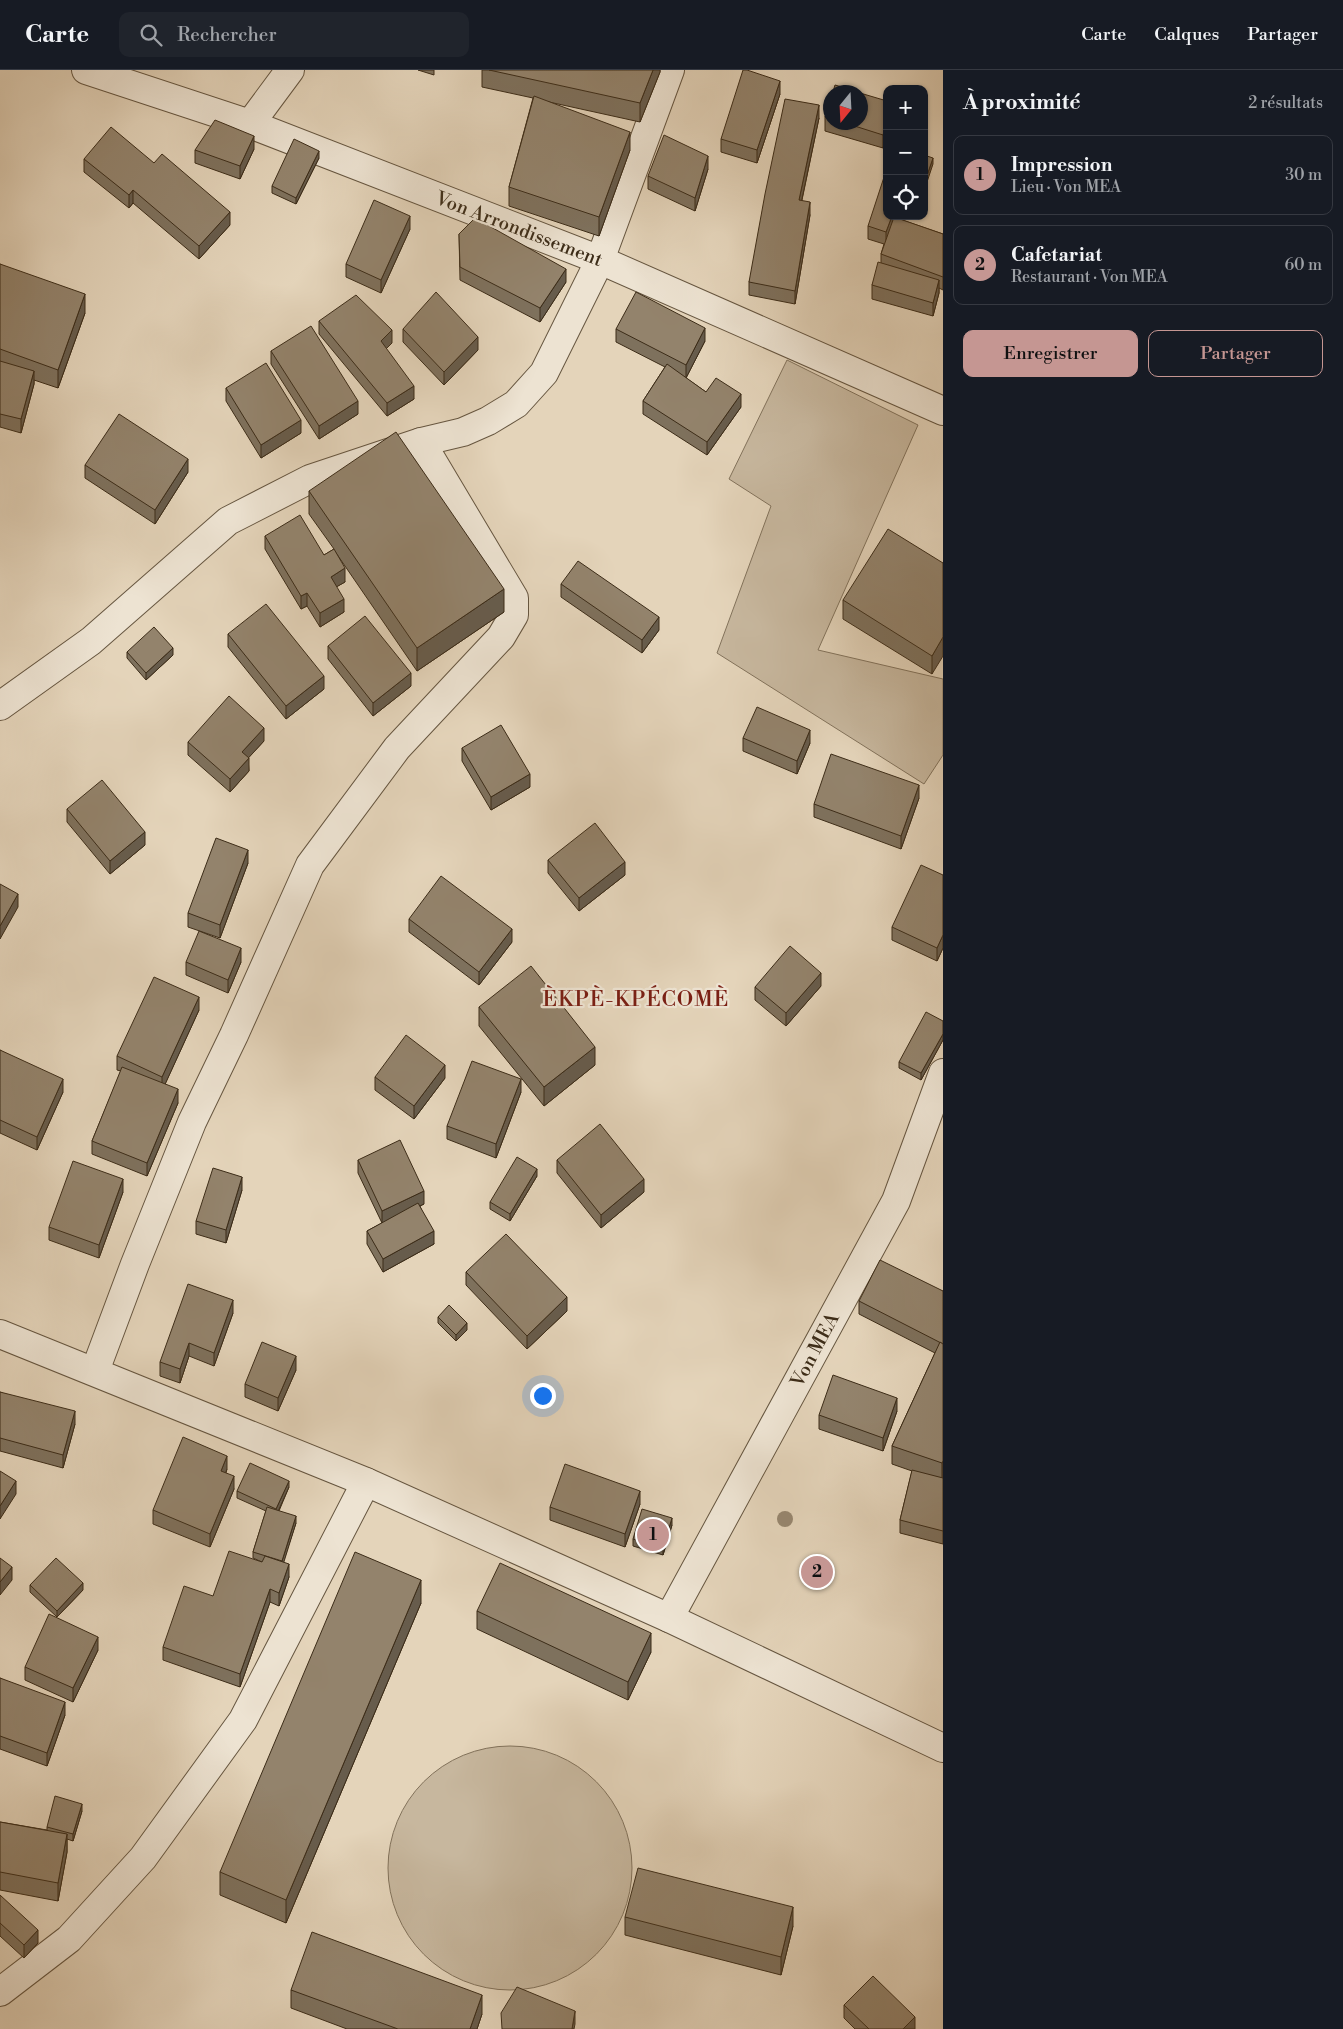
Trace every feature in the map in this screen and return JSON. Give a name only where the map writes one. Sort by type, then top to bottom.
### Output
[{"type":"street","name":"Von Arrondissement","points":[[86,70],[250,124],[600,260],[943,411]]},
{"type":"street","points":[[250,124],[290,70]]},
{"type":"street","points":[[0,706],[91,641],[228,521],[310,479],[421,442],[463,432],[488,421],[516,404],[544,373],[600,260],[670,70]]},
{"type":"street","points":[[95,1371],[135,1264],[192,1122],[234,1035],[310,865],[397,748],[501,637],[514,615],[514,598],[421,442]]},
{"type":"street","name":"Von MEA","points":[[669,1618],[896,1201],[943,1073]]},
{"type":"street","points":[[0,1334],[366,1482],[669,1618],[943,1748]]},
{"type":"street","points":[[0,1992],[69,1939],[142,1858],[243,1720],[366,1482]]},
{"type":"shaded area","points":[[787,360],[918,425],[818,650],[943,679],[943,755],[924,784],[717,653],[771,506],[729,479]]},
{"type":"shaded area","points":[[498,1746],[522,1746],[546,1751],[568,1760],[597,1781],[612,1800],[623,1821],[630,1844],[632,1868],[630,1892],[623,1915],[612,1936],[597,1955],[568,1976],[546,1985],[522,1990],[498,1990],[474,1985],[452,1976],[432,1963],[415,1946],[402,1926],[393,1904],[388,1880],[388,1856],[393,1832],[402,1810],[415,1790],[432,1773],[452,1760],[474,1751]]},
{"type":"building","points":[[489,70],[653,70],[640,103]]},
{"type":"building","points":[[743,70],[780,81],[757,150],[721,139]]},
{"type":"building","points":[[868,95],[883,100],[883,135],[867,130]]},
{"type":"building","points":[[534,96],[630,132],[599,217],[509,187]]},
{"type":"building","points":[[785,99],[819,105],[799,200],[810,202],[795,291],[749,282]]},
{"type":"building","points":[[215,120],[254,136],[240,166],[195,150]]},
{"type":"building","points":[[111,127],[154,163],[162,154],[230,212],[199,246],[133,190],[129,195],[84,159]]},
{"type":"building","points":[[664,135],[708,156],[695,198],[648,176]]},
{"type":"building","points":[[294,139],[319,151],[296,198],[272,186]]},
{"type":"building","points":[[928,156],[933,158],[928,172]]},
{"type":"building","points":[[883,180],[883,220],[890,220],[886,232],[868,226]]},
{"type":"building","points":[[374,200],[410,216],[381,280],[346,264]]},
{"type":"building","points":[[475,218],[566,269],[540,308],[460,267],[459,234]]},
{"type":"building","points":[[893,220],[903,220],[943,234],[943,277],[881,254]]},
{"type":"building","points":[[878,262],[939,280],[933,303],[872,285]]},
{"type":"building","points":[[0,264],[85,294],[58,370],[0,349]]},
{"type":"building","points":[[436,292],[478,337],[444,372],[403,329]]},
{"type":"building","points":[[636,292],[705,328],[686,365],[616,329]]},
{"type":"building","points":[[356,295],[392,330],[381,341],[414,386],[387,403],[319,321]]},
{"type":"building","points":[[311,326],[358,401],[319,426],[271,351]]},
{"type":"building","points":[[0,361],[34,371],[21,419],[0,414]]},
{"type":"building","points":[[266,363],[301,420],[261,445],[226,388]]},
{"type":"building","points":[[667,364],[706,392],[716,378],[741,394],[707,442],[643,401]]},
{"type":"building","points":[[119,414],[188,459],[155,510],[85,465]]},
{"type":"building","points":[[396,432],[504,589],[417,648],[309,491]]},
{"type":"building","points":[[300,515],[324,555],[334,549],[345,568],[331,577],[344,599],[320,613],[307,593],[301,596],[265,536]]},
{"type":"building","points":[[888,529],[943,563],[943,637],[932,656],[843,600]]},
{"type":"building","points":[[578,561],[659,617],[642,640],[561,584]]},
{"type":"building","points":[[266,604],[324,676],[286,706],[228,634]]},
{"type":"building","points":[[365,616],[411,673],[373,703],[328,646]]},
{"type":"building","points":[[154,627],[173,648],[146,673],[127,652]]},
{"type":"building","points":[[229,696],[264,728],[242,752],[249,758],[230,779],[188,742]]},
{"type":"building","points":[[757,707],[810,730],[797,761],[743,738]]},
{"type":"building","points":[[501,725],[530,774],[491,797],[462,748]]},
{"type":"building","points":[[831,754],[919,785],[901,836],[814,804]]},
{"type":"building","points":[[102,780],[145,832],[110,861],[67,809]]},
{"type":"building","points":[[595,823],[625,862],[579,898],[548,860]]},
{"type":"building","points":[[216,838],[248,850],[220,925],[188,913]]},
{"type":"building","points":[[921,865],[943,875],[943,935],[937,948],[892,927]]},
{"type":"building","points":[[441,876],[512,929],[479,972],[409,919]]},
{"type":"building","points":[[0,884],[18,894],[0,926]]},
{"type":"building","points":[[199,931],[241,948],[228,980],[186,962]]},
{"type":"building","points":[[790,946],[821,973],[786,1013],[755,987]]},
{"type":"building","points":[[531,966],[595,1047],[544,1087],[479,1007]]},
{"type":"building","points":[[154,977],[199,997],[162,1077],[117,1056]]},
{"type":"building","points":[[926,1012],[943,1021],[943,1034],[921,1073],[899,1062]]},
{"type":"building","points":[[406,1035],[445,1065],[414,1106],[375,1077]]},
{"type":"building","points":[[0,1050],[63,1079],[37,1137],[0,1120]]},
{"type":"building","points":[[472,1061],[521,1079],[496,1144],[447,1126]]},
{"type":"building","points":[[122,1067],[178,1089],[147,1163],[92,1141]]},
{"type":"building","points":[[600,1124],[644,1179],[601,1215],[557,1160]]},
{"type":"building","points":[[400,1140],[424,1191],[382,1211],[358,1160]]},
{"type":"building","points":[[517,1157],[537,1169],[510,1214],[490,1202]]},
{"type":"building","points":[[73,1161],[123,1179],[99,1245],[49,1227]]},
{"type":"building","points":[[213,1168],[242,1177],[226,1230],[196,1221]]},
{"type":"building","points":[[418,1203],[434,1231],[383,1259],[367,1231]]},
{"type":"building","points":[[506,1234],[567,1297],[527,1336],[466,1272]]},
{"type":"building","points":[[880,1260],[943,1291],[943,1344],[859,1301]]},
{"type":"building","points":[[188,1284],[233,1300],[214,1353],[189,1343],[180,1369],[160,1362]]},
{"type":"building","points":[[449,1305],[467,1323],[456,1335],[438,1317]]},
{"type":"building","points":[[262,1342],[296,1356],[278,1398],[245,1384]]},
{"type":"building","points":[[940,1342],[943,1344],[942,1463],[892,1446]]},
{"type":"building","points":[[833,1375],[897,1398],[883,1438],[819,1415]]},
{"type":"building","points":[[0,1392],[75,1411],[63,1455],[0,1438]]},
{"type":"building","points":[[183,1437],[227,1456],[221,1471],[234,1476],[210,1534],[153,1510]]},
{"type":"building","points":[[250,1463],[289,1481],[276,1509],[237,1491]]},
{"type":"building","points":[[565,1464],[640,1491],[625,1534],[550,1507]]},
{"type":"building","points":[[912,1470],[943,1478],[943,1531],[900,1520]]},
{"type":"building","points":[[0,1471],[16,1481],[0,1506]]},
{"type":"building","points":[[267,1507],[296,1516],[282,1561],[253,1552]]},
{"type":"building","points":[[642,1509],[672,1518],[663,1548],[633,1539]]},
{"type":"building","points":[[229,1551],[262,1562],[265,1556],[289,1564],[279,1593],[270,1589],[240,1674],[163,1647],[184,1586],[213,1596]]},
{"type":"building","points":[[355,1552],[421,1580],[286,1900],[220,1872]]},
{"type":"building","points":[[0,1558],[12,1567],[0,1582]]},
{"type":"building","points":[[56,1558],[83,1583],[57,1611],[30,1585]]},
{"type":"building","points":[[500,1563],[651,1633],[628,1682],[477,1611]]},
{"type":"building","points":[[49,1614],[98,1637],[73,1688],[25,1667]]},
{"type":"building","points":[[0,1678],[65,1702],[47,1753],[0,1736]]},
{"type":"building","points":[[55,1796],[82,1804],[73,1834],[47,1827]]},
{"type":"building","points":[[0,1822],[67,1834],[58,1883],[0,1872]]},
{"type":"building","points":[[638,1868],[793,1907],[781,1957],[625,1917]]},
{"type":"building","points":[[0,1895],[38,1930],[24,1945],[0,1923]]},
{"type":"building","points":[[312,1932],[482,1995],[470,2029],[398,2029],[291,1990]]},
{"type":"building","points":[[873,1976],[915,2017],[903,2029],[869,2029],[844,2005]]},
{"type":"building","points":[[517,1987],[575,2011],[572,2029],[502,2029],[501,2013]]},
{"type":"place","name":"Impression","points":[[653,1535]]},
{"type":"place","name":"Cafetariat","points":[[817,1572]]},
{"type":"district","name":"ÈKPÈ-KPÉCOMÈ","points":[[636,1000]]}]
